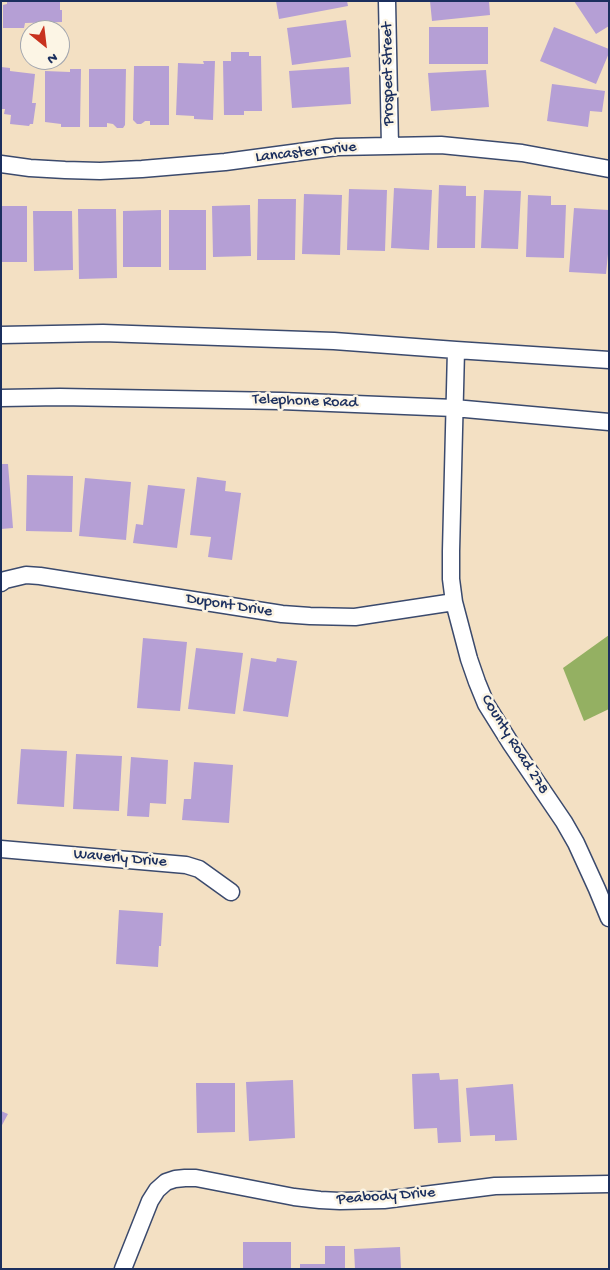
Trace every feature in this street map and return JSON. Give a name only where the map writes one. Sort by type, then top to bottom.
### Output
[{"type":"street","name":"Prospect Street","points":[[387,1],[390,146]]},
{"type":"street","name":"Lancaster Drive","points":[[1,164],[30,168],[100,171],[225,162],[337,147],[441,146],[513,152],[609,169]]},
{"type":"street","points":[[1,335],[103,333],[334,341],[609,360]]},
{"type":"street","name":"County Road 278","points":[[456,350],[451,579],[454,602],[469,659],[486,704],[576,843],[598,888],[609,918]]},
{"type":"street","name":"Telephone Road","points":[[1,398],[60,397],[282,401],[454,408],[609,422]]},
{"type":"street","name":"Dupont Drive","points":[[3,582],[26,575],[40,576],[282,614],[310,616],[355,616],[454,602]]},
{"type":"street","name":"Waverly Drive","points":[[1,849],[186,865],[199,869],[231,892]]},
{"type":"street","name":"Peabody Drive","points":[[124,1269],[150,1201],[157,1190],[166,1182],[185,1178],[196,1178],[294,1197],[355,1201],[384,1200],[495,1186],[609,1184]]},
{"type":"green space","points":[[609,635],[609,709],[584,721],[563,668]]},
{"type":"building","points":[[7,1],[60,1],[62,20],[20,20],[20,28],[3,28],[3,5],[7,4]]},
{"type":"building","points":[[276,1],[347,1],[348,6],[279,19]]},
{"type":"building","points":[[430,1],[489,1],[490,15],[432,21]]},
{"type":"building","points":[[574,1],[609,1],[609,26],[596,34]]},
{"type":"building","points":[[346,20],[351,57],[292,65],[287,28]]},
{"type":"building","points":[[429,27],[488,27],[488,64],[429,64]]},
{"type":"building","points":[[554,27],[609,49],[596,84],[540,61]]},
{"type":"building","points":[[231,52],[249,52],[249,56],[261,56],[262,111],[244,111],[244,115],[224,115],[223,61],[231,61]]},
{"type":"building","points":[[203,61],[215,61],[213,120],[194,119],[194,116],[176,115],[178,63],[204,64]]},
{"type":"building","points":[[134,66],[169,66],[169,125],[150,125],[150,121],[137,124],[133,120]]},
{"type":"building","points":[[1,67],[10,68],[10,71],[35,74],[32,103],[36,103],[33,124],[29,126],[10,124],[11,115],[4,114],[5,109],[1,109]]},
{"type":"building","points":[[349,67],[351,104],[292,108],[289,71]]},
{"type":"building","points":[[81,69],[80,127],[61,127],[61,124],[45,122],[45,71],[70,72],[70,70]]},
{"type":"building","points":[[89,69],[126,69],[125,125],[123,128],[117,128],[113,124],[107,123],[107,127],[89,127]]},
{"type":"building","points":[[486,70],[489,107],[431,111],[428,73]]},
{"type":"building","points":[[552,84],[605,91],[602,112],[590,111],[588,127],[547,121]]},
{"type":"building","points":[[439,185],[466,186],[466,196],[476,196],[475,248],[437,248]]},
{"type":"building","points":[[394,188],[432,190],[429,250],[391,248]]},
{"type":"building","points":[[349,189],[387,190],[385,251],[347,250]]},
{"type":"building","points":[[484,190],[521,191],[518,249],[481,248]]},
{"type":"building","points":[[304,194],[342,195],[340,255],[302,254]]},
{"type":"building","points":[[528,195],[551,196],[551,205],[566,205],[564,258],[526,257]]},
{"type":"building","points":[[258,199],[296,199],[295,260],[257,260]]},
{"type":"building","points":[[250,205],[251,256],[213,257],[212,206]]},
{"type":"building","points":[[1,206],[27,206],[27,262],[1,262]]},
{"type":"building","points":[[574,208],[609,210],[609,244],[606,274],[569,272]]},
{"type":"building","points":[[78,209],[116,209],[117,278],[79,279]]},
{"type":"building","points":[[161,210],[161,267],[123,267],[123,211]]},
{"type":"building","points":[[169,210],[206,210],[206,270],[169,270]]},
{"type":"building","points":[[33,211],[72,211],[73,270],[34,271]]},
{"type":"building","points":[[1,464],[8,464],[13,528],[1,529]]},
{"type":"building","points":[[27,475],[73,476],[72,532],[26,531]]},
{"type":"building","points":[[197,477],[226,481],[225,491],[241,493],[232,560],[208,557],[211,537],[190,535]]},
{"type":"building","points":[[85,478],[131,482],[126,540],[79,536]]},
{"type":"building","points":[[148,485],[185,489],[177,548],[133,543],[136,524],[143,525]]},
{"type":"building","points":[[143,638],[187,642],[180,711],[137,708]]},
{"type":"building","points":[[196,648],[243,653],[235,714],[188,709]]},
{"type":"building","points":[[251,658],[276,662],[277,658],[297,661],[288,717],[243,711]]},
{"type":"building","points":[[21,749],[67,751],[64,807],[17,804]]},
{"type":"building","points":[[76,754],[122,756],[119,811],[73,809]]},
{"type":"building","points":[[131,757],[168,760],[166,804],[150,803],[149,817],[127,816]]},
{"type":"building","points":[[194,762],[233,765],[229,823],[182,820],[184,799],[191,799]]},
{"type":"building","points":[[119,910],[163,913],[158,967],[116,964]]},
{"type":"building","points":[[439,1073],[440,1080],[458,1079],[461,1142],[438,1143],[437,1128],[414,1129],[412,1074]]},
{"type":"building","points":[[293,1080],[295,1138],[249,1141],[246,1082]]},
{"type":"building","points":[[196,1083],[235,1083],[235,1132],[197,1133]]},
{"type":"building","points":[[513,1084],[517,1140],[495,1141],[495,1135],[470,1136],[466,1088]]},
{"type":"building","points":[[1,1111],[8,1114],[1,1127]]},
{"type":"building","points":[[243,1242],[291,1242],[291,1269],[243,1269]]},
{"type":"building","points":[[325,1246],[345,1246],[345,1269],[300,1269],[300,1264],[325,1264]]},
{"type":"building","points":[[400,1247],[401,1269],[355,1269],[354,1249]]}]
